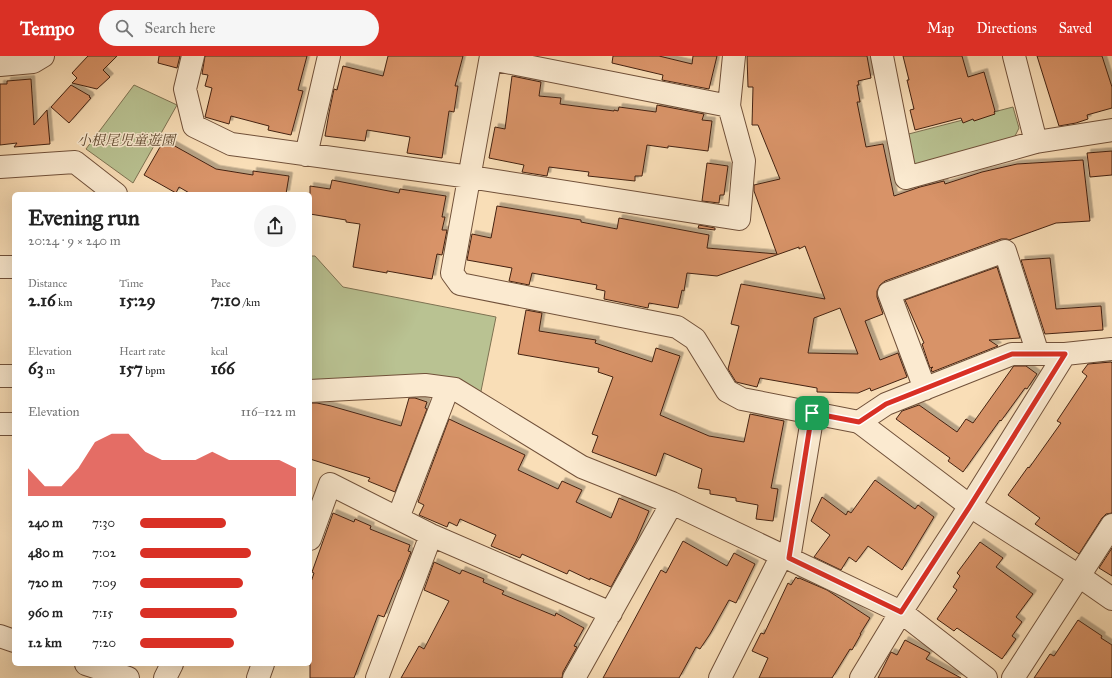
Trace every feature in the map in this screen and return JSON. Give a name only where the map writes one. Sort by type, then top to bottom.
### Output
[{"type":"street","points":[[0,65],[33,62],[43,56]]},
{"type":"street","points":[[193,56],[185,89],[194,126],[231,144],[470,177],[739,219],[744,161],[729,106],[734,56]]},
{"type":"street","points":[[306,155],[329,56]]},
{"type":"street","points":[[882,56],[906,178],[1036,142],[1112,130]]},
{"type":"street","points":[[1014,56],[1036,142]]},
{"type":"street","points":[[729,106],[491,58],[452,273],[460,284],[677,327],[695,339],[727,391],[742,399],[859,422],[970,506],[1112,599]]},
{"type":"street","points":[[0,167],[75,162],[113,192]]},
{"type":"street","points":[[925,389],[889,293],[1005,251],[1038,354]]},
{"type":"street","points":[[0,267],[12,267]]},
{"type":"street","points":[[859,422],[886,404],[1012,354],[1065,354],[1112,349]]},
{"type":"street","points":[[861,678],[901,612],[970,506],[1065,354]]},
{"type":"street","points":[[0,376],[12,376]]},
{"type":"street","points":[[312,391],[425,385],[455,390],[582,468],[672,503],[901,612],[986,678]]},
{"type":"street","points":[[398,518],[448,388]]},
{"type":"street","points":[[720,678],[786,557],[812,413]]},
{"type":"street","points":[[0,424],[12,424]]},
{"type":"street","points":[[312,534],[330,484],[431,535],[611,613]]},
{"type":"street","points":[[574,678],[672,503]]},
{"type":"street","points":[[1013,678],[1112,525]]},
{"type":"street","points":[[382,676],[431,535]]},
{"type":"street","points":[[0,636],[12,640]]},
{"type":"street","points":[[92,666],[128,678]]},
{"type":"street","points":[[165,678],[171,666]]},
{"type":"street","points":[[258,678],[262,666]]},
{"type":"green space","name":"小根尾児童遊園","points":[[134,85],[177,105],[133,183],[86,149]]},
{"type":"green space","points":[[1013,107],[1019,128],[1011,144],[916,167],[901,136]]},
{"type":"green space","points":[[312,256],[315,256],[343,287],[496,317],[480,396],[312,385]]},
{"type":"building","points":[[88,56],[117,56],[103,70],[110,77],[97,89],[72,83],[77,78],[72,73]]},
{"type":"building","points":[[159,56],[180,56],[177,68],[158,63]]},
{"type":"building","points":[[205,56],[307,56],[298,90],[303,91],[291,135],[268,130],[269,126],[231,116],[229,124],[205,117],[212,88],[205,86],[208,75],[202,74]]},
{"type":"building","points":[[388,56],[463,56],[455,86],[458,86],[454,112],[449,111],[442,158],[407,153],[410,137],[367,130],[365,141],[325,136],[334,89],[337,90],[343,66],[383,76]]},
{"type":"building","points":[[613,56],[659,56],[692,64],[693,56],[717,56],[709,89],[662,80],[663,75],[612,63]]},
{"type":"building","points":[[747,56],[867,56],[871,78],[858,81],[859,85],[857,85],[860,102],[857,102],[866,147],[883,144],[894,196],[920,187],[944,181],[945,184],[982,172],[1017,164],[1083,160],[1090,221],[1056,223],[1009,240],[1001,239],[885,281],[880,285],[877,291],[877,297],[883,314],[865,321],[880,360],[898,353],[907,377],[871,391],[870,388],[858,393],[817,392],[817,388],[760,378],[757,387],[736,382],[728,369],[739,326],[731,324],[741,284],[825,299],[805,246],[717,276],[687,273],[684,291],[682,290],[678,308],[649,303],[648,308],[604,299],[605,291],[596,289],[597,285],[532,273],[529,285],[509,281],[512,268],[467,260],[472,234],[491,238],[497,206],[581,220],[581,222],[617,229],[619,218],[709,235],[707,248],[777,254],[754,191],[754,185],[780,179],[758,125],[752,125],[753,87],[748,87]],"holes":[[[840,308],[858,354],[808,353],[814,318]]]},
{"type":"building","points":[[903,56],[962,56],[968,77],[984,72],[995,114],[963,123],[961,118],[915,130],[910,110],[914,109]]},
{"type":"building","points":[[1037,56],[1102,56],[1112,87],[1112,108],[1087,115],[1088,119],[1059,126]]},
{"type":"building","points":[[512,76],[541,82],[539,96],[561,98],[560,104],[614,111],[618,111],[619,107],[656,112],[657,105],[704,114],[702,120],[712,121],[708,151],[647,145],[642,176],[635,176],[635,181],[588,176],[589,172],[549,167],[547,176],[522,172],[524,165],[489,158],[495,127],[505,129]]},
{"type":"building","points":[[31,79],[34,125],[47,110],[50,144],[14,147],[17,143],[0,145],[0,84],[7,84],[7,81]]},
{"type":"building","points":[[71,85],[91,98],[69,123],[51,107]]},
{"type":"building","points":[[164,140],[216,169],[253,175],[253,171],[289,176],[286,192],[188,192],[179,187],[176,192],[174,192],[144,175]]},
{"type":"building","points":[[1112,151],[1112,175],[1090,177],[1087,153]]},
{"type":"building","points":[[707,163],[728,166],[724,195],[720,195],[719,203],[702,201]]},
{"type":"building","points":[[332,180],[399,193],[400,189],[446,196],[442,217],[445,217],[442,230],[447,230],[442,255],[437,254],[432,279],[353,267],[360,224],[312,214],[312,192],[310,192],[310,186],[330,189]]},
{"type":"building","points":[[699,225],[715,228],[715,230],[698,228]]},
{"type":"building","points":[[1050,258],[1056,309],[1101,306],[1103,330],[1045,334],[1021,260]]},
{"type":"building","points":[[997,267],[1020,338],[989,340],[998,346],[932,372],[931,369],[933,367],[930,368],[922,344],[924,343],[905,300]]},
{"type":"building","points":[[526,310],[542,313],[539,331],[596,340],[595,343],[652,362],[656,348],[680,356],[660,415],[709,436],[744,442],[750,414],[784,421],[771,488],[778,489],[773,521],[756,519],[758,505],[736,501],[736,498],[710,494],[710,490],[698,488],[702,469],[664,453],[656,476],[592,452],[598,436],[592,434],[613,377],[598,372],[599,368],[518,354]]},
{"type":"building","points":[[1111,362],[1112,513],[1106,514],[1102,518],[1079,554],[1035,524],[1040,518],[1008,495],[1061,423],[1057,421],[1087,376],[1082,372],[1088,364]]},
{"type":"building","points":[[1014,366],[1026,366],[1037,374],[1027,389],[1025,388],[1001,421],[1000,420],[963,472],[948,461],[950,458],[896,419],[902,411],[919,405],[957,432],[966,419],[973,423]]},
{"type":"building","points":[[409,398],[415,398],[427,402],[425,408],[427,409],[395,492],[368,481],[370,478],[312,460],[312,403],[331,406],[401,426]]},
{"type":"building","points":[[449,419],[525,455],[518,470],[558,489],[562,481],[582,490],[576,502],[611,518],[619,498],[649,511],[636,541],[611,587],[590,578],[590,580],[569,570],[567,574],[522,554],[520,558],[491,546],[496,535],[460,519],[457,526],[449,522],[447,527],[419,515],[424,505],[418,502]]},
{"type":"building","points":[[875,480],[915,509],[918,505],[934,517],[902,570],[868,546],[856,562],[849,557],[841,570],[814,557],[830,535],[811,521],[822,497],[846,515],[848,511],[851,513]]},
{"type":"building","points":[[333,513],[354,522],[355,519],[371,526],[370,529],[410,545],[408,551],[411,552],[400,580],[384,617],[378,615],[354,678],[310,678],[310,666],[312,666],[312,579],[314,573],[312,572]]},
{"type":"building","points":[[683,541],[727,566],[734,553],[755,564],[736,603],[729,600],[700,649],[696,647],[679,678],[603,678],[661,570],[666,573]]},
{"type":"building","points":[[980,542],[1003,558],[996,567],[1033,594],[1016,617],[1022,622],[1012,636],[1016,639],[1002,659],[957,628],[954,631],[937,619],[957,590],[953,587],[960,576],[957,573]]},
{"type":"building","points":[[1112,548],[1112,576],[1099,568]]},
{"type":"building","points":[[434,562],[460,574],[462,570],[484,579],[483,582],[504,591],[502,594],[555,616],[556,613],[584,628],[574,646],[577,647],[563,672],[562,678],[401,678],[419,646],[424,649],[449,601],[424,590]]},
{"type":"building","points":[[796,577],[827,590],[870,618],[852,650],[850,649],[832,678],[759,678],[768,658],[752,651],[761,633],[764,634],[788,583],[791,585]]},
{"type":"building","points":[[1078,620],[1102,636],[1101,638],[1112,645],[1112,678],[1034,678],[1050,654],[1054,656]]},
{"type":"building","points":[[905,640],[930,653],[926,659],[961,678],[878,678],[891,652],[897,655]]},
{"type":"route","points":[[1012,354],[1065,354],[970,506],[901,612],[789,558],[812,413],[859,422],[886,404],[1012,354]]}]
